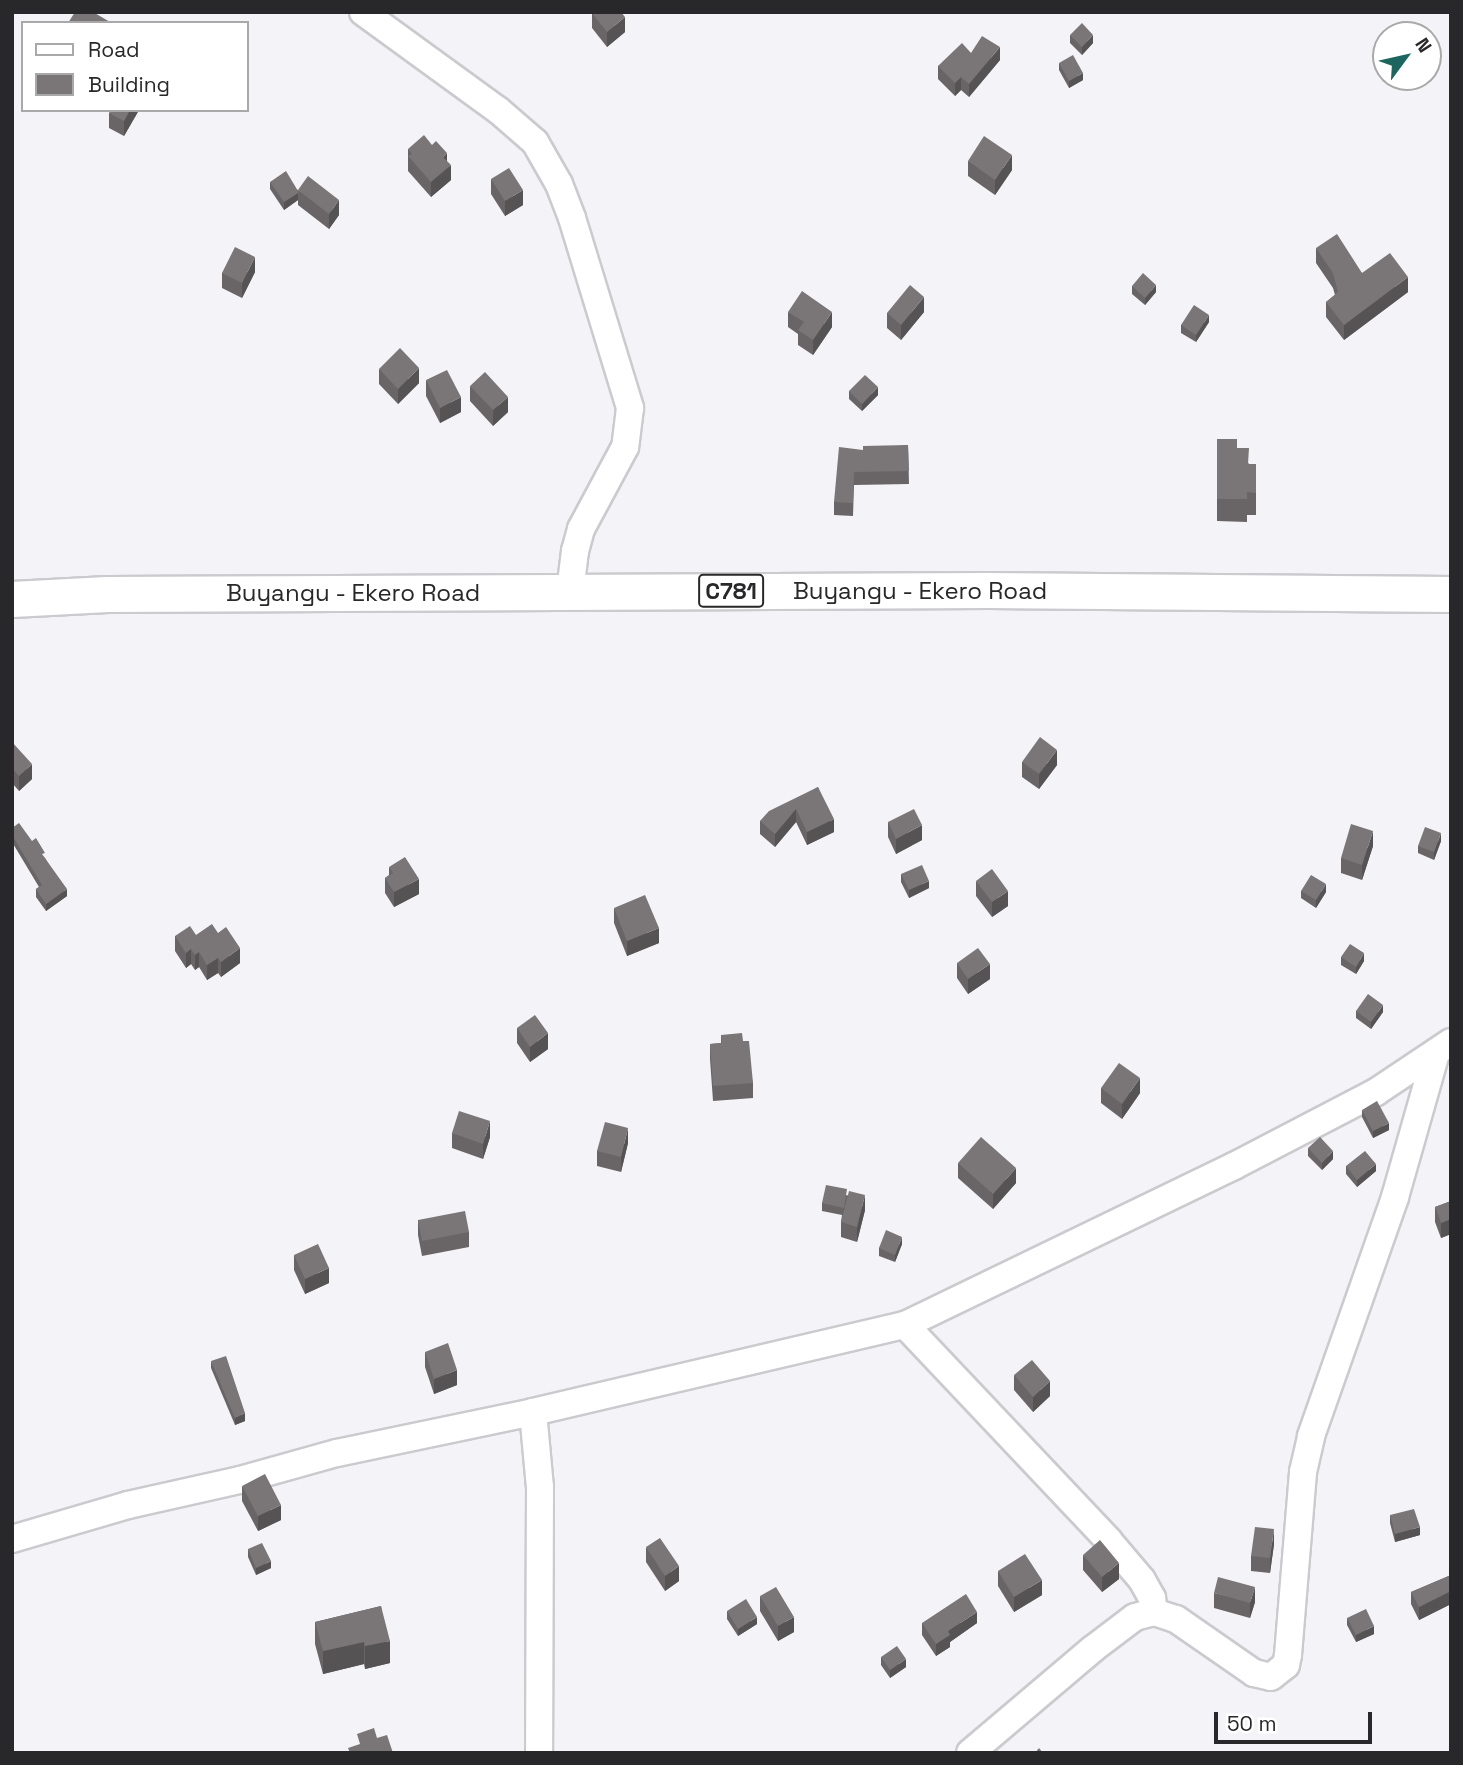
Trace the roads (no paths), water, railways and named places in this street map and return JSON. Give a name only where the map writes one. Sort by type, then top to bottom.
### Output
[{"type":"main road","name":"Buyangu - Ekero Road","points":[[12,599],[107,594],[988,590],[1451,594]]},
{"type":"street","points":[[363,12],[498,110],[535,142],[559,184],[572,218],[630,408],[625,447],[582,529],[575,551],[569,592]]},
{"type":"street","points":[[12,1539],[128,1504],[240,1480],[337,1453],[533,1412],[905,1325],[1234,1166],[1376,1092],[1443,1048]]},
{"type":"street","points":[[970,1753],[1104,1640],[1135,1618],[1154,1612],[1176,1619],[1254,1673],[1271,1676],[1286,1665],[1303,1472],[1308,1448],[1324,1395],[1395,1198],[1443,1048]]},
{"type":"street","points":[[905,1325],[1108,1540],[1142,1580],[1152,1598],[1154,1612]]},
{"type":"street","points":[[533,1412],[540,1487],[539,1753]]}]
